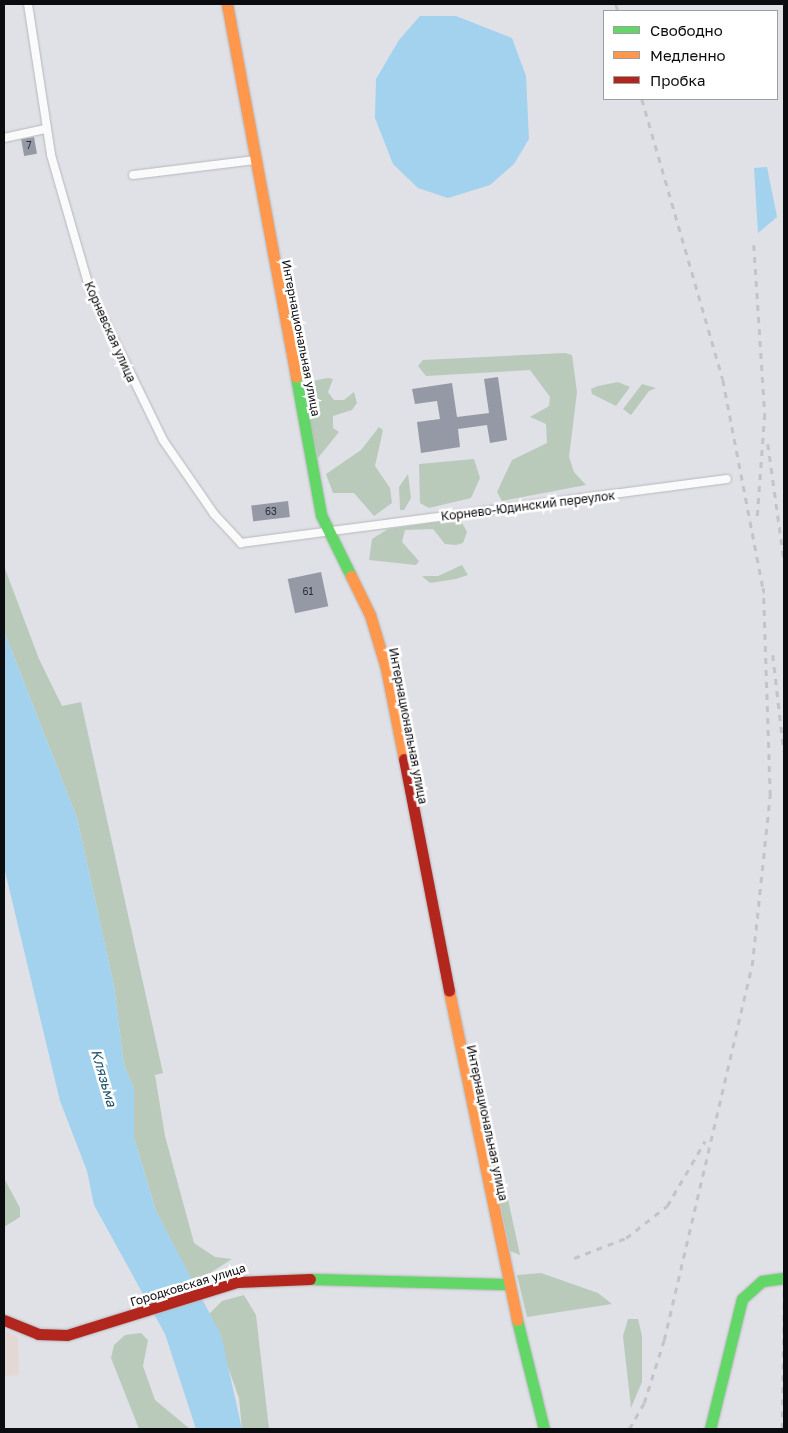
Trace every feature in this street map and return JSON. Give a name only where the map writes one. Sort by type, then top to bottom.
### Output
[{"type":"street","name":"Корневская улица","points":[[28,4],[45,129],[81,264],[115,348],[163,440],[214,514],[244,545],[329,532]]},
{"type":"street","name":"Интернациональная улица","points":[[227,4],[321,515],[370,614],[386,668],[506,1284],[544,1429]]},
{"type":"street","points":[[4,138],[45,129]]},
{"type":"street","points":[[132,175],[255,160]]},
{"type":"street","name":"Корнево-Юдинский переулок","points":[[329,532],[727,479]]},
{"type":"street","name":"Городковская улица","points":[[4,1320],[47,1335],[100,1327],[220,1287],[269,1278],[506,1284]]},
{"type":"street","points":[[710,1429],[742,1298],[762,1281],[784,1278]]},
{"type":"shaded area","points":[[4,1330],[18,1337],[19,1375],[4,1376]]},
{"type":"green space","points":[[565,353],[572,355],[577,392],[569,457],[574,472],[586,485],[502,501],[497,492],[512,460],[547,443],[546,424],[530,417],[549,406],[550,397],[530,370],[426,376],[418,366],[423,360]]},
{"type":"green space","points":[[328,378],[333,379],[328,392],[334,400],[344,400],[354,392],[357,403],[352,410],[333,416],[333,428],[339,432],[318,458],[303,389],[306,382]]},
{"type":"green space","points":[[618,382],[630,387],[616,406],[592,394],[591,389]]},
{"type":"green space","points":[[642,384],[656,388],[649,391],[631,415],[623,409]]},
{"type":"green space","points":[[379,427],[383,430],[375,466],[390,488],[392,503],[374,516],[354,493],[333,493],[326,474],[361,450]]},
{"type":"green space","points":[[474,459],[480,478],[471,498],[429,508],[420,503],[419,464]]},
{"type":"green space","points":[[408,474],[411,498],[404,510],[400,510],[399,487]]},
{"type":"green space","points":[[460,519],[467,532],[463,543],[456,545],[445,544],[433,529],[405,530],[402,542],[419,561],[416,565],[369,560],[372,539],[388,529]]},
{"type":"green space","points":[[462,565],[468,575],[456,579],[430,583],[422,576],[438,576]]},
{"type":"green space","points":[[4,566],[39,659],[62,706],[81,702],[163,1073],[155,1075],[165,1136],[194,1243],[215,1257],[232,1259],[207,1275],[191,1279],[156,1211],[134,1138],[134,1089],[124,1065],[114,986],[77,818],[4,631]]},
{"type":"green space","points":[[486,1097],[520,1255],[510,1251],[479,1101]]},
{"type":"green space","points":[[4,1178],[20,1208],[20,1217],[4,1227]]},
{"type":"green space","points":[[541,1273],[598,1293],[612,1304],[527,1317],[517,1275]]},
{"type":"green space","points":[[244,1295],[256,1315],[269,1429],[242,1429],[239,1398],[209,1314],[222,1301]]},
{"type":"green space","points":[[628,1319],[638,1319],[642,1336],[642,1382],[631,1408],[623,1336]]},
{"type":"green space","points":[[141,1333],[148,1340],[143,1366],[155,1400],[190,1429],[139,1429],[111,1358],[114,1345],[125,1335]]},
{"type":"water","points":[[420,16],[456,16],[512,38],[526,76],[529,139],[514,164],[490,185],[448,198],[418,188],[393,164],[375,118],[376,79],[399,40]]},
{"type":"water","points":[[767,167],[777,217],[758,233],[754,168]]},
{"type":"water","name":"Клязьма","points":[[4,631],[77,818],[114,986],[124,1065],[134,1089],[134,1138],[156,1211],[221,1335],[242,1429],[196,1429],[165,1334],[94,1205],[87,1171],[60,1101],[4,867]]},
{"type":"building","points":[[34,137],[37,154],[24,156],[21,139]]},
{"type":"building","points":[[498,377],[507,440],[490,443],[487,425],[458,429],[460,447],[421,453],[417,422],[440,419],[437,401],[415,404],[412,389],[452,383],[457,417],[489,413],[484,379]]},
{"type":"building","points":[[288,501],[290,517],[253,521],[251,506]]},
{"type":"building","points":[[321,572],[328,606],[295,613],[288,579]]},
{"type":"railway","points":[[616,4],[618,10]]},
{"type":"railway","points":[[642,100],[723,380],[764,593]]},
{"type":"railway","points":[[754,245],[765,414],[757,522]]},
{"type":"railway","points":[[768,444],[784,560]]},
{"type":"railway","points":[[629,1429],[644,1403],[664,1340],[752,966],[770,796],[763,588]]},
{"type":"railway","points":[[773,655],[784,751]]},
{"type":"railway","points":[[574,1258],[626,1238],[667,1206],[705,1141]]},
{"type":"railway","points":[[782,1429],[784,1289]]},
{"type":"traffic: fast","points":[[296,377],[321,515],[351,576]]},
{"type":"traffic: fast","points":[[710,1429],[742,1299],[762,1281],[784,1278]]},
{"type":"traffic: fast","points":[[310,1279],[506,1284]]},
{"type":"traffic: fast","points":[[517,1320],[544,1429]]},
{"type":"traffic: slow","points":[[227,4],[296,377]]},
{"type":"traffic: slow","points":[[351,576],[370,615],[386,668],[404,759]]},
{"type":"traffic: slow","points":[[449,991],[517,1320]]},
{"type":"traffic: jam","points":[[404,759],[449,991]]},
{"type":"traffic: jam","points":[[4,1320],[38,1334],[67,1335],[237,1282],[310,1279]]}]
